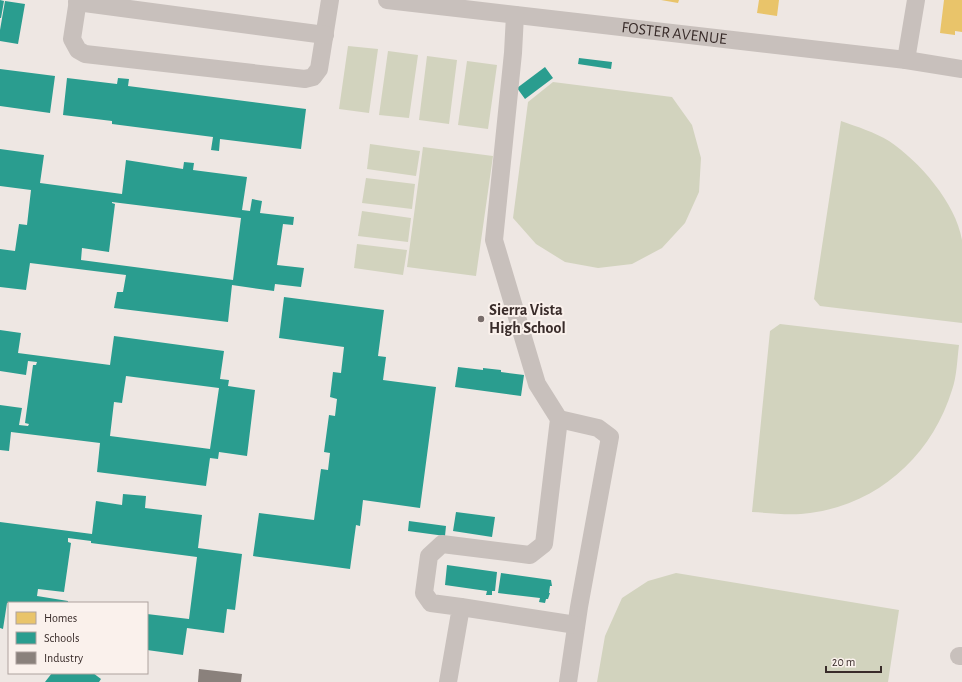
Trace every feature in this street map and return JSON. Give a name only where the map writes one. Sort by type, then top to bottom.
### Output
[{"type":"street","points":[[325,35],[77,1],[72,39],[78,50],[85,54],[305,79],[313,77],[319,69],[325,35],[330,0]]},
{"type":"street","name":"FOSTER AVENUE","points":[[387,0],[906,60],[962,69]]},
{"type":"street","points":[[906,60],[916,0]]},
{"type":"street","points":[[515,15],[513,52],[494,240],[537,384],[559,419],[544,544],[530,555],[442,544],[429,556],[424,593],[431,603],[576,625]]},
{"type":"street","points":[[559,419],[598,428],[610,437],[576,625],[568,682]]},
{"type":"street","points":[[448,682],[461,607]]},
{"type":"green space","points":[[348,46],[378,49],[369,113],[339,109]]},
{"type":"green space","points":[[388,51],[418,55],[409,118],[379,115]]},
{"type":"green space","points":[[427,56],[457,60],[449,124],[419,120]]},
{"type":"green space","points":[[467,61],[497,65],[488,129],[458,125]]},
{"type":"green space","points":[[553,82],[672,97],[692,125],[701,158],[699,192],[685,223],[662,248],[632,264],[598,268],[565,262],[536,244],[513,218],[528,102]]},
{"type":"green space","points":[[841,121],[878,135],[901,149],[924,171],[944,198],[958,226],[962,240],[962,323],[820,306],[814,299]]},
{"type":"green space","points":[[370,144],[420,151],[416,176],[367,169]]},
{"type":"green space","points":[[423,147],[493,156],[476,276],[407,267]]},
{"type":"green space","points":[[366,178],[415,184],[412,209],[362,203]]},
{"type":"green space","points":[[362,211],[411,218],[408,242],[358,236]]},
{"type":"green space","points":[[357,244],[407,250],[403,275],[354,268]]},
{"type":"green space","points":[[780,324],[959,345],[954,385],[943,414],[931,435],[916,455],[899,472],[880,487],[858,499],[835,508],[803,514],[752,512],[770,331]]},
{"type":"green space","points":[[676,573],[899,610],[888,682],[597,682],[605,636],[622,598],[648,581]]},
{"type":"building: Homes","points":[[661,0],[679,0],[678,3]]},
{"type":"building: Homes","points":[[759,0],[779,0],[777,16],[757,13]]},
{"type":"building: Homes","points":[[944,0],[962,0],[962,32],[955,31],[955,35],[940,33]]},
{"type":"building: Schools","points":[[0,0],[4,1],[1,18],[0,18]]},
{"type":"building: Schools","points":[[5,1],[25,4],[18,44],[0,41],[0,30]]},
{"type":"building: Schools","points":[[579,58],[612,62],[611,69],[578,64]]},
{"type":"building: Schools","points":[[545,67],[553,78],[525,99],[517,88]]},
{"type":"building: Schools","points":[[0,69],[55,76],[50,113],[0,106]]},
{"type":"building: Schools","points":[[67,78],[117,84],[118,78],[129,79],[128,86],[306,109],[301,149],[220,139],[219,151],[211,150],[213,137],[112,124],[112,121],[63,115]]},
{"type":"building: Schools","points":[[0,149],[44,155],[40,183],[122,194],[126,160],[183,169],[184,162],[194,163],[193,170],[247,177],[242,210],[250,211],[252,199],[262,201],[260,213],[294,217],[293,225],[283,224],[277,265],[304,268],[301,287],[275,284],[274,291],[232,285],[228,322],[114,308],[117,292],[123,292],[126,275],[30,263],[26,290],[0,287],[0,249],[15,251],[19,224],[27,225],[31,190],[0,186]],"holes":[[[112,202],[241,218],[233,280],[81,260],[82,248],[109,252],[115,204]]]},
{"type":"building: Schools","points":[[284,297],[384,310],[378,356],[386,357],[383,380],[436,387],[420,508],[363,500],[360,526],[356,525],[350,569],[253,556],[259,513],[314,520],[321,469],[328,470],[330,453],[324,452],[329,415],[335,416],[337,399],[330,397],[333,372],[341,373],[344,347],[279,338]]},
{"type":"building: Schools","points":[[0,330],[21,333],[18,353],[110,365],[114,336],[224,351],[220,379],[229,380],[228,386],[255,390],[247,456],[219,452],[218,459],[210,458],[206,486],[97,472],[100,443],[11,432],[9,451],[0,450],[0,405],[22,408],[19,425],[28,426],[29,424],[25,423],[33,365],[36,365],[37,362],[28,361],[26,375],[0,371]],"holes":[[[126,376],[219,388],[210,449],[110,436],[114,402],[122,403]]]},
{"type":"building: Schools","points":[[458,367],[483,370],[483,368],[501,370],[501,372],[524,375],[521,396],[455,387]]},
{"type":"building: Schools","points":[[123,494],[146,496],[145,508],[202,515],[198,548],[242,554],[235,610],[227,609],[224,633],[187,628],[183,655],[148,650],[148,614],[189,619],[197,557],[91,543],[91,541],[68,538],[68,542],[71,543],[64,592],[38,589],[37,596],[68,602],[8,602],[3,629],[0,628],[0,522],[92,534],[96,501],[122,505]]},
{"type":"building: Schools","points":[[456,512],[495,517],[492,537],[453,531]]},
{"type":"building: Schools","points":[[409,521],[446,526],[445,536],[408,531]]},
{"type":"building: Schools","points":[[447,565],[497,572],[495,591],[492,591],[492,595],[486,595],[487,591],[445,585]]},
{"type":"building: Schools","points":[[501,573],[551,580],[552,586],[550,586],[548,599],[546,599],[545,603],[539,602],[540,598],[498,593]]},
{"type":"building: Schools","points":[[51,674],[94,674],[101,679],[99,682],[45,682]]},
{"type":"building: Industry","points":[[199,669],[242,674],[241,682],[198,682]]},
{"type":"place","name":"Sierra Vista High School","points":[[481,319]]}]
